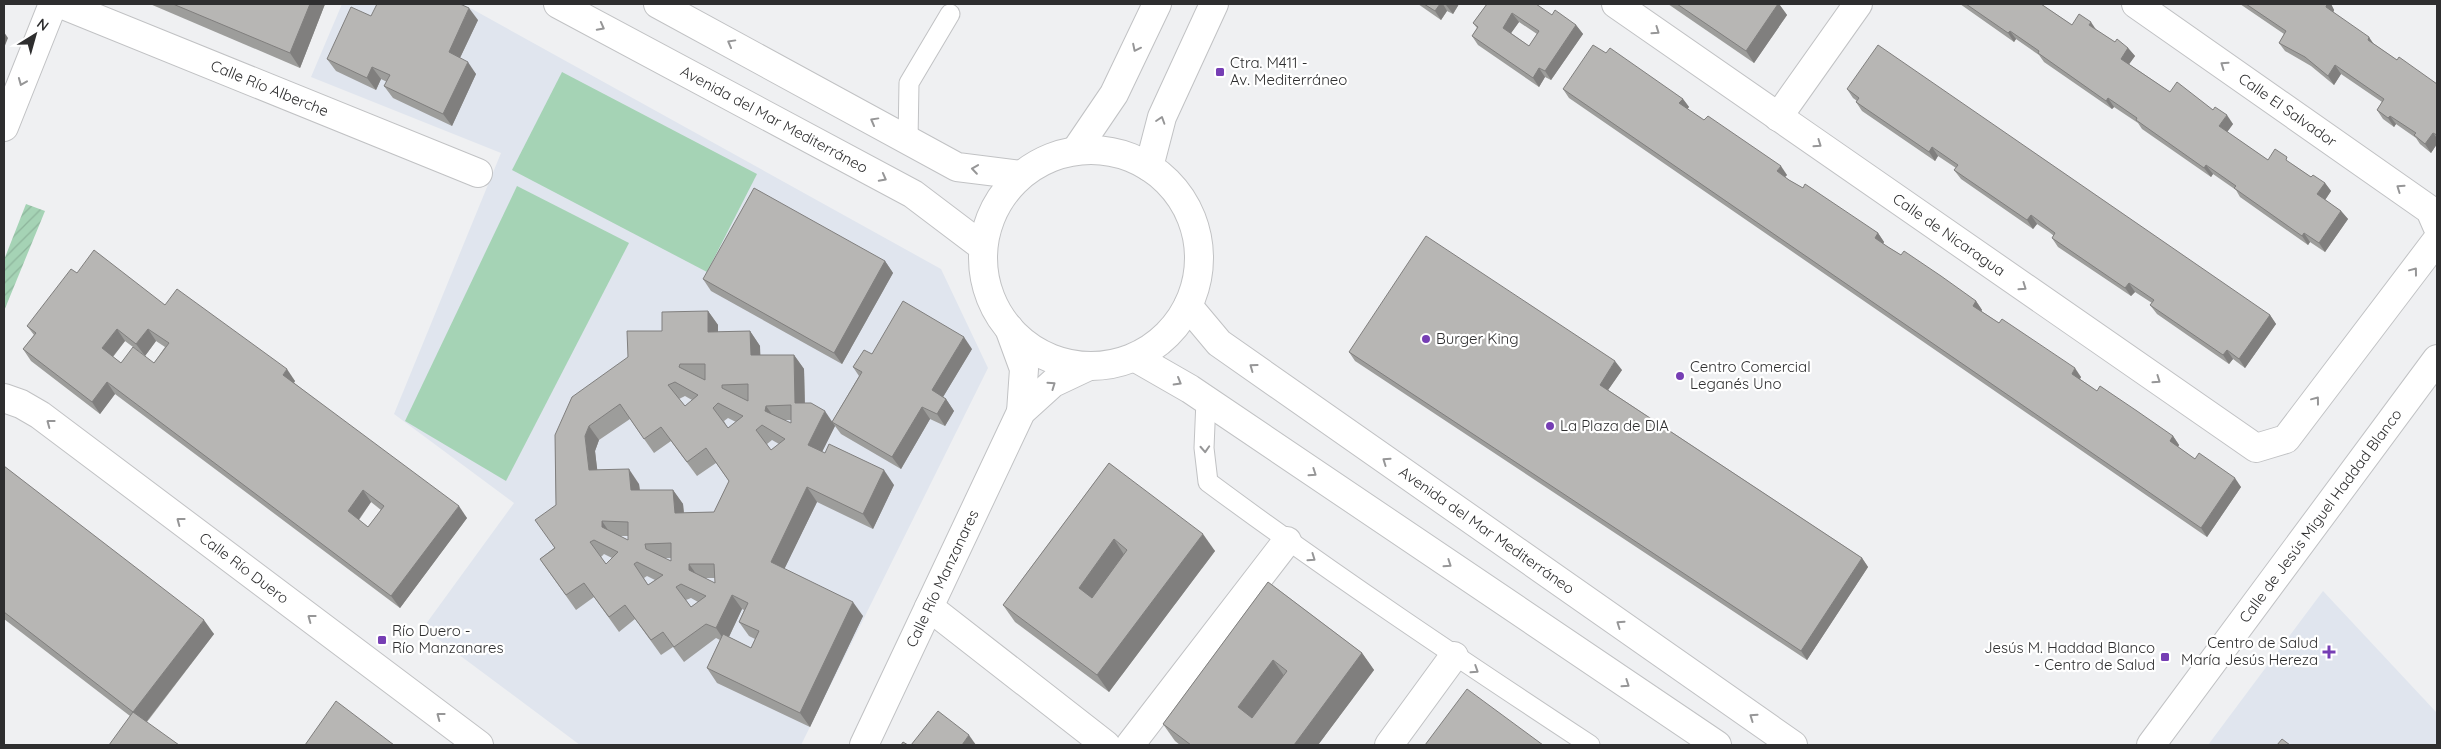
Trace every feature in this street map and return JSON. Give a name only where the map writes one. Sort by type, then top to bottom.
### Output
[{"type":"street","points":[[4,127],[53,4]]},
{"type":"street","name":"Calle Río Alberche","points":[[61,4],[478,173]]},
{"type":"street","name":"Avenida del Mar Mediterráneo","points":[[558,4],[913,194],[983,247]]},
{"type":"street","points":[[658,4],[957,167],[1021,175]]},
{"type":"street","points":[[1076,150],[1114,94],[1157,4]]},
{"type":"street","points":[[1149,167],[1162,117],[1214,4]]},
{"type":"street","name":"Calle de Nicaragua","points":[[1616,4],[2256,448],[2286,439],[2437,228]]},
{"type":"street","points":[[1778,116],[1858,4]]},
{"type":"street","name":"Calle El Salvador","points":[[2136,4],[2430,210],[2437,228]]},
{"type":"street","points":[[1076,150],[1110,151],[1149,167],[1166,179],[1184,203],[1196,231],[1200,261],[1194,290],[1188,306],[1179,321],[1158,344],[1136,358],[1115,364],[1089,366],[1059,362],[1032,348],[1009,328],[993,304],[984,276],[983,247],[990,220],[1002,196],[1021,175],[1046,159],[1076,150]]},
{"type":"street","name":"Avenida del Mar Mediterráneo","points":[[1188,306],[1220,343],[1793,745]]},
{"type":"street","name":"Calle Río Manzanares","points":[[864,745],[1021,412],[1024,370],[1009,328]]},
{"type":"street","points":[[1136,358],[1206,400],[1717,745]]},
{"type":"street","name":"Calle de Jesús Miguel Haddad Blanco","points":[[2151,745],[2437,359]]},
{"type":"street","name":"Calle Río Manzanares","points":[[1021,412],[1053,382],[1089,366]]},
{"type":"street","name":"Calle Río Duero","points":[[4,398],[21,404],[40,416],[479,745]]},
{"type":"street","points":[[1130,745],[1287,541]]},
{"type":"street","points":[[929,607],[1106,745]]},
{"type":"street","points":[[1389,745],[1454,656]]},
{"type":"lane","points":[[908,140],[909,83],[950,14]]},
{"type":"lane","points":[[1206,400],[1204,448],[1208,482],[1287,541],[1454,656],[1590,745]]},
{"type":"shaded area","points":[[342,4],[463,4],[941,269],[988,368],[801,745],[580,745],[423,628],[514,503],[394,414],[501,153],[311,77]]},
{"type":"shaded area","name":"Centro de Salud María Jesús Hereza","points":[[2323,591],[2437,713],[2437,745],[2208,745]]},
{"type":"green space","points":[[562,72],[757,174],[707,272],[512,170]]},
{"type":"green space","points":[[517,186],[629,243],[506,481],[405,421]]},
{"type":"green space","points":[[26,204],[45,211],[4,311],[4,260]]},
{"type":"building","points":[[173,4],[310,4],[290,53]]},
{"type":"building","points":[[377,4],[460,4],[469,8],[449,52],[468,62],[443,114],[384,86],[390,75],[372,67],[367,78],[327,59],[351,7],[371,16]]},
{"type":"building","points":[[1424,4],[1440,4],[1435,11]]},
{"type":"building","points":[[1487,4],[1536,4],[1552,15],[1555,10],[1576,25],[1545,71],[1539,68],[1533,78],[1472,36],[1478,27],[1473,23]],"holes":[[[1512,13],[1539,31],[1529,46],[1503,28]]]},
{"type":"building","points":[[1677,4],[1778,4],[1746,51]]},
{"type":"building","points":[[1966,4],[2041,4],[2072,25],[2079,14],[2091,22],[2089,25],[2115,42],[2117,39],[2128,48],[2121,59],[2170,92],[2177,82],[2213,110],[2215,107],[2227,115],[2219,126],[2268,160],[2275,149],[2287,157],[2286,160],[2311,177],[2313,175],[2325,183],[2317,194],[2341,211],[2319,243],[2304,233],[2302,236],[2234,188],[2236,186],[2206,165],[2204,168],[2108,98],[2106,101],[2038,53],[2039,51],[2010,31],[2008,33]]},
{"type":"building","points":[[2246,4],[2327,4],[2326,7],[2369,37],[2368,40],[2397,60],[2399,57],[2437,84],[2437,135],[2433,133],[2425,144],[2414,135],[2416,133],[2377,110],[2384,99],[2335,65],[2328,76],[2305,57],[2279,43],[2286,31]]},
{"type":"building","points":[[1593,45],[1606,53],[1610,48],[1683,99],[1679,103],[1704,120],[1708,116],[1781,166],[1777,171],[1789,180],[1803,188],[1805,184],[1878,233],[1875,238],[1888,247],[1901,255],[1904,251],[1976,301],[1973,306],[1999,323],[2002,319],[2075,368],[2072,374],[2097,391],[2100,386],[2137,411],[2173,436],[2170,441],[2195,459],[2199,453],[2235,478],[2201,528],[1563,89]]},
{"type":"building","points":[[1878,45],[2270,315],[2239,359],[2227,350],[2223,355],[2150,305],[2154,300],[2129,283],[2125,288],[2052,238],[2055,233],[2031,215],[2027,220],[1954,170],[1958,165],[1932,147],[1929,152],[1856,102],[1859,98],[1847,89]]},
{"type":"building","points":[[754,188],[885,261],[834,353],[703,279]]},
{"type":"building","points":[[1426,236],[1615,361],[1600,385],[1862,558],[1801,651],[1349,352]]},
{"type":"building","points":[[94,250],[165,305],[177,289],[287,369],[283,375],[459,506],[391,596],[107,382],[92,402],[23,349],[36,333],[27,326],[71,269],[77,273]],"holes":[[[117,329],[136,344],[148,329],[169,343],[154,363],[133,347],[121,363],[102,348]],[[363,490],[384,506],[368,527],[348,511]]]},
{"type":"building","points":[[903,301],[964,337],[932,390],[946,399],[937,414],[922,407],[892,457],[832,422],[862,372],[853,367],[864,350],[872,354]]},
{"type":"building","points":[[708,311],[708,332],[750,331],[751,355],[794,355],[795,403],[811,403],[825,411],[808,445],[825,453],[829,444],[884,470],[863,514],[807,487],[771,562],[853,602],[800,713],[707,668],[723,634],[751,648],[759,631],[739,622],[748,603],[732,595],[716,628],[706,624],[674,647],[663,632],[651,640],[625,605],[609,617],[584,583],[566,595],[540,559],[555,548],[535,520],[556,505],[555,435],[572,397],[628,357],[627,331],[662,331],[662,312]],"holes":[[[680,364],[705,364],[705,380],[679,367]],[[675,382],[698,395],[685,406],[668,385]],[[748,384],[748,401],[722,388],[722,385]],[[718,403],[743,416],[728,428],[713,408]],[[620,404],[644,439],[661,427],[687,462],[706,448],[729,481],[714,512],[675,513],[673,490],[631,490],[629,469],[589,470],[585,436],[589,426]],[[791,405],[791,423],[765,411],[766,406]],[[762,425],[785,439],[771,450],[756,430]],[[602,521],[628,522],[628,540],[602,527]],[[594,540],[618,552],[606,564],[590,542]],[[671,543],[671,561],[646,549],[645,544]],[[637,562],[663,575],[648,585],[634,564]],[[689,564],[714,564],[715,583],[689,570]],[[681,584],[706,596],[691,607],[676,587]]]},
{"type":"building","points":[[1109,463],[1203,534],[1097,675],[1003,605]],"holes":[[[1114,539],[1127,550],[1092,598],[1079,588]]]},
{"type":"building","points":[[4,466],[204,620],[133,712],[4,612]]},
{"type":"building","points":[[1268,582],[1362,653],[1294,745],[1191,745],[1163,724]],"holes":[[[1273,660],[1287,671],[1252,718],[1238,707]]]},
{"type":"building","points":[[1467,689],[1543,745],[1425,745]]},
{"type":"building","points":[[336,701],[394,745],[305,745]]},
{"type":"building","points":[[938,711],[969,735],[962,745],[911,745]]},
{"type":"building","points":[[133,712],[179,745],[109,745]]},
{"type":"building","points":[[2282,739],[2290,745],[2277,745]]},
{"type":"place","name":"Ctra. M411 - Av. Mediterráneo","points":[[1220,72]]},
{"type":"place","name":"Burger King","points":[[1426,339]]},
{"type":"place","name":"Centro Comercial Leganés Uno","points":[[1680,376]]},
{"type":"place","name":"La Plaza de DIA","points":[[1550,426]]},
{"type":"place","name":"Río Duero - Río Manzanares","points":[[382,640]]},
{"type":"place","name":"Centro de Salud María Jesús Hereza","points":[[2329,652]]},
{"type":"place","name":"Jesús M. Haddad Blanco - Centro de Salud","points":[[2165,657]]}]
